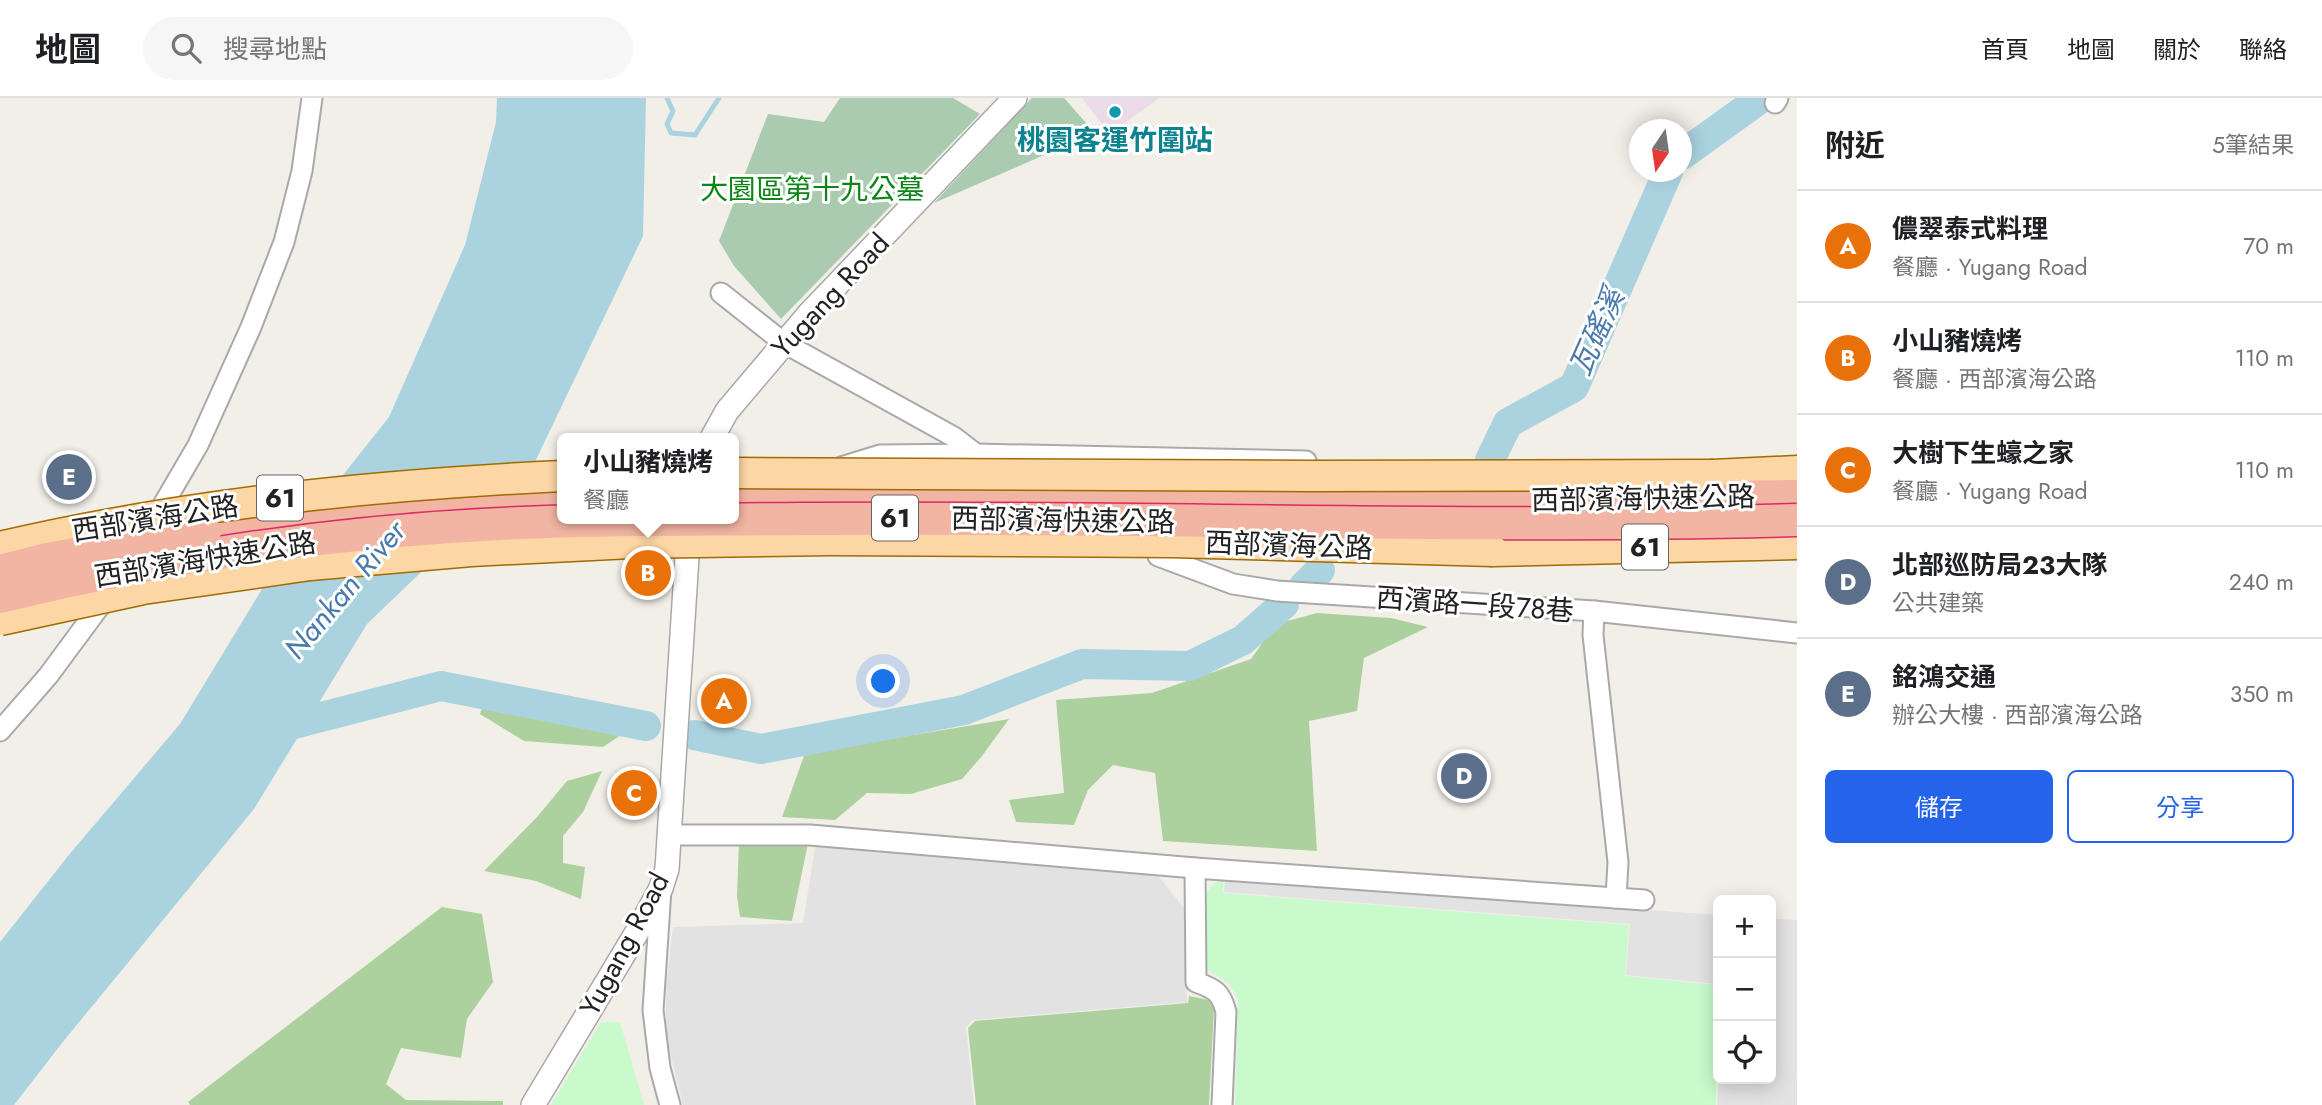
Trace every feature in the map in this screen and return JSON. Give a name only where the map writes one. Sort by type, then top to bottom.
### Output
[{"type":"highway","name":"西部濱海快速公路","points":[[739,494],[1518,500],[1797,496]]},
{"type":"highway","name":"西部濱海快速公路","points":[[0,572],[47,559],[205,531],[460,502],[557,499]]},
{"type":"highway","name":"西部濱海快速公路","points":[[739,520],[920,518],[1548,523],[1797,520]]},
{"type":"highway","name":"西部濱海快速公路","points":[[0,597],[63,581],[210,553],[380,533],[557,522]]},
{"type":"main road","name":"61","points":[[739,473],[1284,476],[1713,475],[1797,471]]},
{"type":"main road","name":"西部濱海公路","points":[[0,547],[84,529],[307,495],[408,485],[557,476]]},
{"type":"main road","name":"西部濱海公路","points":[[0,620],[143,589],[310,565],[471,551],[631,542],[1159,542],[1493,551]]},
{"type":"main road","name":"61","points":[[1493,551],[1797,544]]},
{"type":"street","points":[[0,731],[48,676],[118,582],[198,445],[251,327],[284,242],[302,171],[312,98]]},
{"type":"street","name":"Yugang Road","points":[[715,433],[727,411],[784,343],[1015,98]]},
{"type":"street","points":[[721,293],[784,343],[954,437],[976,454]]},
{"type":"street","points":[[739,483],[795,481],[880,455],[976,454],[1658,469],[1713,475]]},
{"type":"street","points":[[739,523],[798,524],[912,548],[1402,563],[1493,551]]},
{"type":"street","name":"Yugang Road","points":[[533,1105],[640,927],[661,888],[667,869],[687,557],[693,524]]},
{"type":"street","name":"西濱路一段78巷","points":[[1158,555],[1233,584],[1277,591],[1594,611],[1797,632]]},
{"type":"street","points":[[1594,611],[1593,635],[1618,862],[1616,898]]},
{"type":"street","points":[[671,835],[810,835],[1195,868],[1644,900]]},
{"type":"street","points":[[1195,868],[1196,982],[1212,988],[1222,997],[1226,1012],[1222,1105]]},
{"type":"street","points":[[661,888],[653,1010],[660,1068],[670,1105]]},
{"type":"shaded area","name":"桃園客運竹圍站","points":[[1082,98],[1159,98],[1110,134]]},
{"type":"shaded area","points":[[816,842],[1155,872],[1184,908],[1187,1002],[973,1020],[966,1027],[974,1105],[683,1105],[666,1036],[666,987],[673,927],[803,923]]},
{"type":"shaded area","points":[[1225,879],[1713,915],[1713,984],[1626,975],[1630,924],[1224,892]]},
{"type":"shaded area","points":[[1776,919],[1797,920],[1797,1105],[1717,1105],[1719,1084],[1776,1084]]},
{"type":"green space","name":"大園區第十九公墓","points":[[840,98],[953,98],[980,114],[781,319],[734,266],[719,241],[768,114],[824,122]]},
{"type":"green space","name":"大園區第十九公墓","points":[[1032,98],[1064,98],[1095,133],[934,203]]},
{"type":"green space","points":[[1317,613],[1391,618],[1428,627],[1364,658],[1357,711],[1309,721],[1317,851],[1163,841],[1155,773],[1113,765],[1088,790],[1074,825],[1016,822],[1009,800],[1064,793],[1056,700],[1152,693],[1251,659],[1276,624]]},
{"type":"green space","points":[[484,701],[627,731],[603,747],[524,741],[480,714]]},
{"type":"green space","points":[[1009,719],[962,779],[911,794],[867,793],[835,820],[782,817],[805,753]]},
{"type":"green space","points":[[602,771],[583,812],[563,836],[563,863],[585,867],[581,899],[536,881],[484,871],[537,817],[567,781]]},
{"type":"green space","points":[[739,842],[808,843],[792,921],[740,917],[737,896]]},
{"type":"green space","points":[[1223,880],[1223,893],[1629,925],[1625,976],[1713,985],[1713,1084],[1716,1084],[1716,1105],[1235,1105],[1238,998],[1228,983],[1207,969],[1205,896],[1214,884]]},
{"type":"green space","points":[[442,907],[482,914],[493,982],[467,1019],[461,1058],[401,1048],[386,1084],[406,1100],[503,1101],[503,1105],[190,1105],[188,1102]]},
{"type":"green space","points":[[1189,996],[1209,1000],[1214,1009],[1209,1105],[976,1105],[968,1028],[975,1021],[1188,1003]]},
{"type":"green space","points":[[601,1022],[620,1022],[644,1105],[551,1105]]},
{"type":"water","name":"Nankan River","points":[[497,98],[646,98],[643,236],[534,464],[367,624],[254,809],[14,1105],[0,1105],[0,942],[68,856],[180,724],[293,538],[389,417],[465,245],[496,122]]},
{"type":"waterway","points":[[667,98],[673,111],[667,124],[671,133],[695,135],[719,98]]},
{"type":"waterway","name":"瓦磘溪","points":[[1692,148],[1761,98]]},
{"type":"waterway","name":"瓦磘溪","points":[[1490,460],[1508,423],[1574,387],[1664,182]]},
{"type":"waterway","points":[[1304,586],[1320,570]]},
{"type":"waterway","points":[[694,735],[761,749],[964,710],[1082,664],[1190,666],[1243,640],[1284,604]]},
{"type":"waterway","points":[[267,731],[441,686],[646,726]]},
{"type":"place","name":"桃園客運竹圍站","points":[[1115,112]]},
{"type":"place","name":"銘鴻交通","points":[[69,477]]},
{"type":"place","name":"小山豬燒烤","points":[[648,573]]},
{"type":"place","name":"儂翠泰式料理","points":[[724,701]]},
{"type":"place","name":"北部巡防局23大隊","points":[[1464,776]]},
{"type":"place","name":"大樹下生蠔之家","points":[[634,793]]}]
